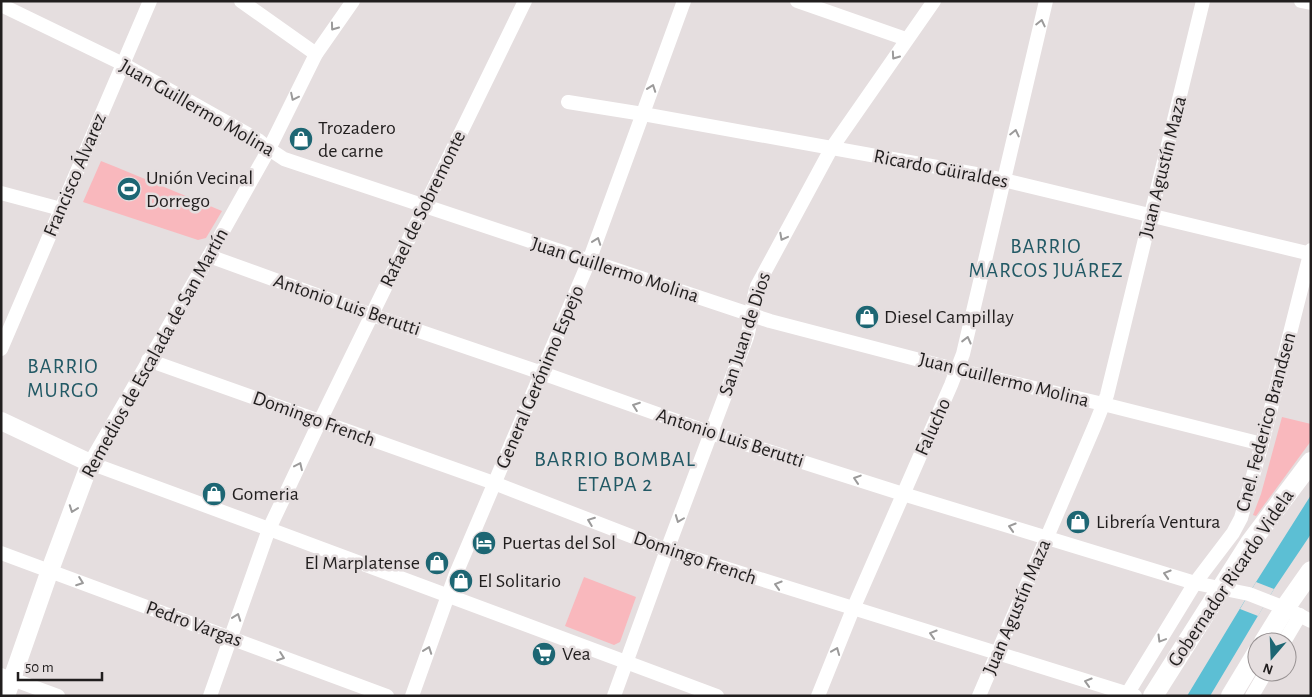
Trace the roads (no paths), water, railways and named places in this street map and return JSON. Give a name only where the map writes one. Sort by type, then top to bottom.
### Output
[{"type":"highway","name":"Gobernador Ricardo Videla","points":[[1153,696],[1250,542],[1311,462]]},
{"type":"highway","points":[[1268,632],[1278,606],[1311,571]]},
{"type":"highway","points":[[1231,696],[1247,670]]},
{"type":"main road","points":[[1,421],[90,463]]},
{"type":"main road","name":"Remedios de Escalada de San Martín","points":[[6,696],[6,677],[50,570],[90,463]]},
{"type":"street","name":"Francisco Álvarez","points":[[1,349],[150,1]]},
{"type":"street","points":[[241,1],[316,54]]},
{"type":"street","name":"Remedios de Escalada de San Martín","points":[[90,463],[269,149],[316,54],[353,1]]},
{"type":"street","name":"Rafael de Sobremonte","points":[[210,696],[269,529],[525,1]]},
{"type":"street","name":"General Gerónimo Espejo","points":[[412,696],[455,576],[589,261],[684,1]]},
{"type":"street","points":[[798,1],[906,40]]},
{"type":"street","name":"San Juan de Dios","points":[[614,696],[747,337],[757,286],[831,149],[934,1]]},
{"type":"street","name":"Falucho","points":[[818,696],[853,609],[958,370],[968,339],[1046,1]]},
{"type":"street","name":"Juan Agustín Maza","points":[[979,696],[1103,404],[1110,383],[1203,1]]},
{"type":"street","points":[[1301,1],[1311,3]]},
{"type":"street","name":"Juan Guillermo Molina","points":[[1,5],[123,64],[258,140],[284,159],[770,321],[958,370],[1262,444]]},
{"type":"street","name":"Ricardo Güiraldes","points":[[568,102],[1004,180],[1310,253]]},
{"type":"street","points":[[1,194],[61,209]]},
{"type":"street","name":"Cnel. Federico Brandsen","points":[[1130,695],[1196,583],[1233,533],[1241,518],[1262,444],[1310,253]]},
{"type":"street","name":"Antonio Luis Berutti","points":[[209,256],[711,433],[1046,538],[1278,606]]},
{"type":"street","name":"Domingo French","points":[[148,360],[494,483],[667,550],[1130,695]]},
{"type":"street","points":[[90,463],[717,696]]},
{"type":"street","name":"Pedro Vargas","points":[[1,553],[387,696]]},
{"type":"street","points":[[1278,606],[1282,632]]},
{"type":"street","points":[[6,677],[58,696]]},
{"type":"street","points":[[1252,696],[1260,682]]},
{"type":"water","points":[[1311,495],[1311,534],[1247,632],[1210,696],[1187,696]]},
{"type":"place","name":"Trozadero de carne","points":[[301,139]]},
{"type":"place","name":"Unión Vecinal Dorrego","points":[[129,189]]},
{"type":"place","name":"Diesel Campillay","points":[[867,317]]},
{"type":"place","name":"Gomeria","points":[[214,494]]},
{"type":"place","name":"Librería Ventura","points":[[1078,522]]},
{"type":"place","name":"Puertas del Sol","points":[[484,543]]},
{"type":"place","name":"El Marplatense","points":[[437,563]]},
{"type":"place","name":"El Solitario","points":[[461,581]]},
{"type":"place","name":"Vea","points":[[544,654]]},
{"type":"district","name":"BARRIO MARCOS JUÁREZ","points":[[1046,258]]},
{"type":"district","name":"BARRIO MURGO","points":[[63,378]]},
{"type":"district","name":"BARRIO BOMBAL ETAPA 2","points":[[615,472]]}]
